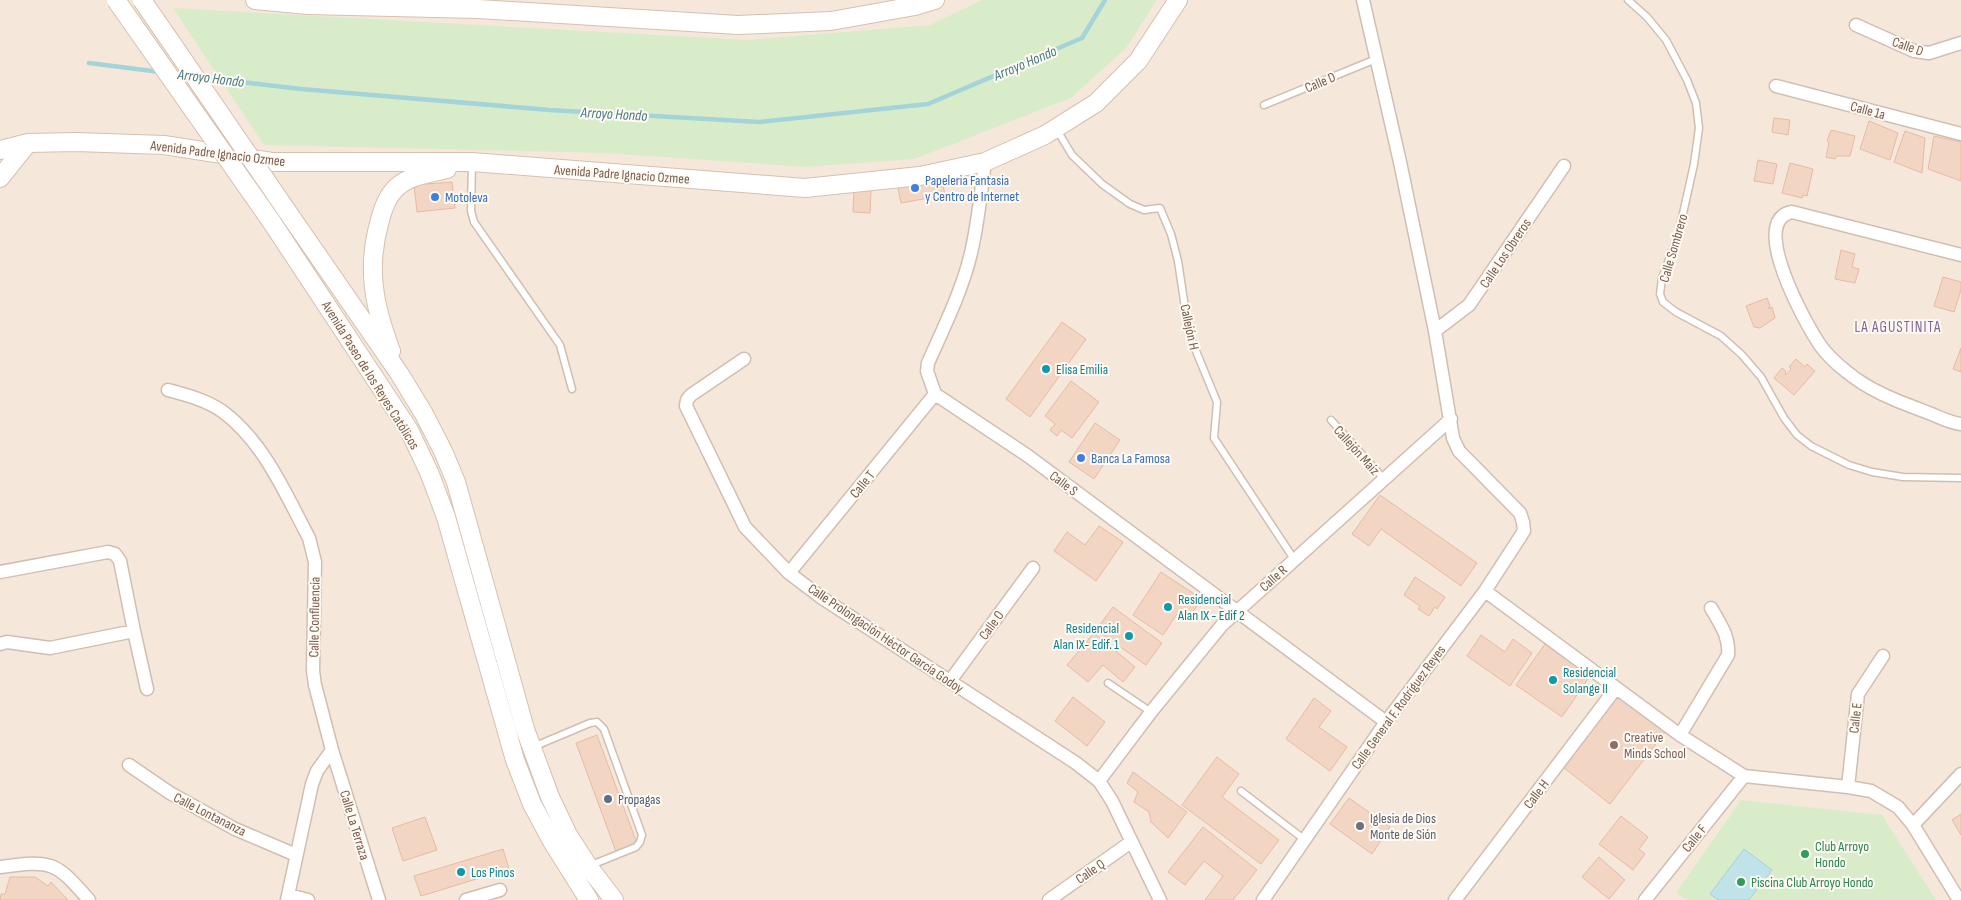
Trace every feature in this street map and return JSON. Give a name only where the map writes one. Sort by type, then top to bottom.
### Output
[{"type":"main road","name":"Avenida Paseo de los Reyes Católicos","points":[[116,0],[271,221],[409,430],[429,472],[446,517],[515,760],[532,804],[553,843],[589,900]]},
{"type":"main road","name":"Avenida Paseo de los Reyes Católicos","points":[[142,0],[399,373],[424,414],[456,482],[509,674],[532,748],[550,797],[568,834],[588,866],[614,900]]},
{"type":"main road","points":[[255,0],[478,9],[738,25],[831,22],[915,6],[936,0]]},
{"type":"main road","name":"Avenida Padre Ignacio Ozmee","points":[[0,150],[28,143],[76,142],[164,145],[272,162],[470,162],[805,188],[920,176],[985,162],[1045,136],[1096,104],[1138,62],[1178,0]]},
{"type":"main road","points":[[0,178],[28,143]]},
{"type":"main road","points":[[399,373],[376,306],[373,282],[372,260],[374,239],[383,207],[389,196],[398,186],[409,179],[470,162]]},
{"type":"street","points":[[1363,0],[1435,330],[1450,419]]},
{"type":"street","name":"Calle D","points":[[1856,25],[1914,51],[1929,53],[1961,43]]},
{"type":"street","name":"Calle 1a","points":[[1776,86],[1961,134]]},
{"type":"street","points":[[935,394],[927,371],[928,363],[958,294],[971,253],[980,206],[985,162]]},
{"type":"street","name":"Calle Los Obreros","points":[[1435,330],[1469,305],[1564,166]]},
{"type":"street","points":[[1961,255],[1792,212],[1781,216],[1777,222],[1775,246],[1788,284],[1804,320],[1822,348],[1847,372],[1881,394],[1961,424]]},
{"type":"street","name":"Calle Prolongación Héctor García Godoy","points":[[744,359],[691,395],[687,400],[686,406],[745,528],[789,573],[822,598],[1076,763],[1099,781],[1112,800],[1160,900]]},
{"type":"street","name":"Calle Confluencia","points":[[168,390],[195,397],[221,410],[244,430],[266,459],[309,538],[315,562],[313,671],[332,750]]},
{"type":"street","name":"Calle T","points":[[789,573],[935,394]]},
{"type":"street","name":"Calle S","points":[[935,394],[1028,456],[1386,722]]},
{"type":"street","name":"Calle R","points":[[1099,781],[1151,712],[1222,625],[1450,419]]},
{"type":"street","name":"Calle General F. Rodríguez Reyes","points":[[1263,900],[1386,722],[1485,591],[1524,531],[1520,513],[1459,451],[1453,438],[1450,419]]},
{"type":"street","points":[[0,572],[108,552],[116,554],[120,561],[147,689]]},
{"type":"street","name":"Calle O","points":[[950,681],[1033,568]]},
{"type":"street","points":[[1485,591],[1680,735],[1744,776],[1870,791],[1898,807],[1913,825],[1959,900]]},
{"type":"street","points":[[1680,735],[1728,655],[1729,644],[1726,635],[1711,608]]},
{"type":"street","points":[[0,644],[8,642],[50,648],[134,631]]},
{"type":"street","name":"Calle E","points":[[1848,787],[1858,694],[1883,656]]},
{"type":"street","name":"Calle H","points":[[1456,900],[1616,688]]},
{"type":"street","points":[[308,900],[288,897],[314,777],[332,750]]},
{"type":"street","name":"Calle La Terraza","points":[[332,750],[379,900]]},
{"type":"street","name":"Calle Lontananza","points":[[130,765],[170,793],[227,824],[296,855]]},
{"type":"street","points":[[1913,825],[1961,774]]},
{"type":"street","name":"Calle F","points":[[1645,900],[1744,776]]},
{"type":"street","name":"Calle Q","points":[[1049,900],[1131,842]]},
{"type":"street","points":[[0,867],[42,863],[57,867],[89,900]]},
{"type":"street","points":[[466,900],[500,890]]},
{"type":"lane","name":"Calle Sombrero","points":[[1628,0],[1647,17],[1666,40],[1687,80],[1696,103],[1699,128],[1694,164],[1678,236],[1662,278],[1660,294],[1663,302],[1676,312],[1722,336],[1742,355],[1761,377],[1784,418],[1797,435],[1811,446],[1850,465],[1872,472],[1903,477],[1961,478]]},
{"type":"lane","name":"Calle D","points":[[1264,105],[1376,59]]},
{"type":"lane","name":"Callejón H","points":[[1056,129],[1072,155],[1102,184],[1130,204],[1144,210],[1160,208],[1171,234],[1178,261],[1189,334],[1217,402],[1214,438],[1294,559]]},
{"type":"lane","points":[[470,162],[471,211],[474,222],[560,345],[572,389]]},
{"type":"lane","name":"Callejón Maíz","points":[[1331,420],[1384,479]]},
{"type":"lane","points":[[1108,682],[1151,712]]},
{"type":"lane","points":[[532,748],[590,723],[597,722],[604,730],[642,835],[636,847],[588,866]]},
{"type":"lane","points":[[1241,791],[1304,840]]},
{"type":"shaded area","points":[[0,0],[1961,0],[1961,900],[0,900]]},
{"type":"green space","points":[[982,0],[1157,0],[1126,48],[1071,98],[914,159],[806,167],[605,153],[264,145],[173,8],[748,40],[930,25]]},
{"type":"green space","name":"Club Arroyo Hondo","points":[[1741,800],[1882,815],[1936,900],[1687,900],[1676,893]]},
{"type":"water","name":"Piscina Club Arroyo Hondo","points":[[1744,849],[1772,870],[1749,900],[1718,900],[1710,894]]},
{"type":"building","points":[[1774,118],[1790,120],[1788,135],[1772,132]]},
{"type":"building","points":[[1869,121],[1898,133],[1890,160],[1860,149]]},
{"type":"building","points":[[1831,130],[1855,136],[1850,156],[1837,156],[1835,159],[1826,157],[1829,143],[1827,141]]},
{"type":"building","points":[[1905,131],[1925,138],[1922,173],[1894,162]]},
{"type":"building","points":[[1934,136],[1961,142],[1961,181],[1928,169]]},
{"type":"building","points":[[1758,160],[1777,164],[1773,184],[1754,181]]},
{"type":"building","points":[[1790,163],[1813,169],[1807,196],[1803,195],[1802,198],[1782,193]]},
{"type":"building","points":[[941,175],[945,195],[901,203],[897,183]]},
{"type":"building","name":"Motoleva","points":[[452,182],[455,208],[417,212],[414,185]]},
{"type":"building","points":[[854,189],[871,189],[870,213],[853,212]]},
{"type":"building","points":[[1841,250],[1855,254],[1852,267],[1859,269],[1855,283],[1835,279]]},
{"type":"building","points":[[1943,277],[1961,282],[1961,290],[1954,312],[1934,306]]},
{"type":"building","points":[[1767,298],[1770,306],[1768,309],[1772,307],[1775,318],[1760,328],[1754,327],[1746,306]]},
{"type":"building","name":"Elisa Emilia","points":[[1062,322],[1086,339],[1030,417],[1006,399]]},
{"type":"building","points":[[1961,348],[1961,372],[1953,369]]},
{"type":"building","points":[[1796,359],[1805,367],[1807,364],[1815,371],[1794,395],[1774,378],[1782,368],[1786,371],[1786,375],[1791,369],[1789,367]]},
{"type":"building","points":[[1071,381],[1099,402],[1072,438],[1061,430],[1057,436],[1050,430],[1055,424],[1045,416]]},
{"type":"building","points":[[1095,423],[1120,440],[1094,479],[1069,462]]},
{"type":"building","points":[[1380,495],[1477,563],[1461,586],[1381,529],[1369,546],[1352,534]]},
{"type":"building","points":[[1099,526],[1123,542],[1096,581],[1054,551],[1067,532],[1085,545]]},
{"type":"building","name":"Residencial Alan IX - Edif 2","points":[[1161,572],[1202,599],[1187,620],[1177,614],[1163,635],[1133,615]]},
{"type":"building","points":[[1415,577],[1445,597],[1437,609],[1435,607],[1429,616],[1418,609],[1420,606],[1404,595]]},
{"type":"building","name":"Residencial Alan IX- Edif. 1","points":[[1113,607],[1162,643],[1146,665],[1096,630]]},
{"type":"building","points":[[1094,633],[1135,667],[1123,682],[1103,665],[1088,682],[1067,665]]},
{"type":"building","points":[[1481,635],[1505,652],[1513,639],[1532,653],[1510,686],[1467,656]]},
{"type":"building","name":"Residencial Solange II","points":[[1545,644],[1590,676],[1562,717],[1516,685]]},
{"type":"building","name":"Creative Minds School","points":[[1616,688],[1669,727],[1610,804],[1558,763]]},
{"type":"building","points":[[1073,697],[1105,722],[1087,746],[1055,721]]},
{"type":"building","points":[[1314,698],[1331,711],[1319,727],[1347,747],[1330,771],[1286,739]]},
{"type":"building","points":[[597,735],[639,849],[618,857],[576,743]]},
{"type":"building","points":[[1217,757],[1239,774],[1222,797],[1279,840],[1261,864],[1182,805]]},
{"type":"building","points":[[1133,772],[1187,812],[1168,838],[1151,822],[1149,812],[1134,802],[1138,792],[1127,783]]},
{"type":"building","name":"Iglesia de Dios Monte de Sión","points":[[1349,798],[1390,827],[1372,854],[1330,824]]},
{"type":"building","points":[[1961,814],[1961,835],[1952,820]]},
{"type":"building","points":[[1621,816],[1648,837],[1639,849],[1645,854],[1633,870],[1599,844]]},
{"type":"building","points":[[425,817],[437,850],[403,861],[392,828]]},
{"type":"building","points":[[1203,827],[1257,870],[1233,900],[1205,900],[1223,876],[1204,861],[1185,885],[1168,872]]},
{"type":"building","name":"Los Pinos","points":[[503,849],[509,869],[421,896],[414,876]]},
{"type":"building","points":[[1599,857],[1625,880],[1609,899],[1582,877]]},
{"type":"building","points":[[10,877],[35,877],[48,886],[51,882],[68,900],[0,900],[1,894],[5,894]]},
{"type":"waterway","name":"Arroyo Hondo","points":[[200,77],[301,89],[550,110],[759,122],[928,104],[1082,38],[1105,0]]},
{"type":"waterway","name":"Arroyo Hondo","points":[[89,63],[160,72]]},
{"type":"place","name":"Papeleria Fantasia y Centro de Internet","points":[[915,188]]},
{"type":"place","name":"Motoleva","points":[[435,197]]},
{"type":"place","name":"Elisa Emilia","points":[[1046,369]]},
{"type":"place","name":"Banca La Famosa","points":[[1081,458]]},
{"type":"place","name":"Residencial Alan IX - Edif 2","points":[[1168,607]]},
{"type":"place","name":"Residencial Alan IX- Edif. 1","points":[[1129,636]]},
{"type":"place","name":"Residencial Solange II","points":[[1553,680]]},
{"type":"place","name":"Creative Minds School","points":[[1614,745]]},
{"type":"place","name":"Propagas","points":[[608,799]]},
{"type":"place","name":"Iglesia de Dios Monte de Sión","points":[[1360,826]]},
{"type":"place","name":"Club Arroyo Hondo","points":[[1805,854]]},
{"type":"place","name":"Los Pinos","points":[[461,872]]},
{"type":"place","name":"Piscina Club Arroyo Hondo","points":[[1741,882]]},
{"type":"district","name":"LA AGUSTINITA","points":[[1898,327]]}]
